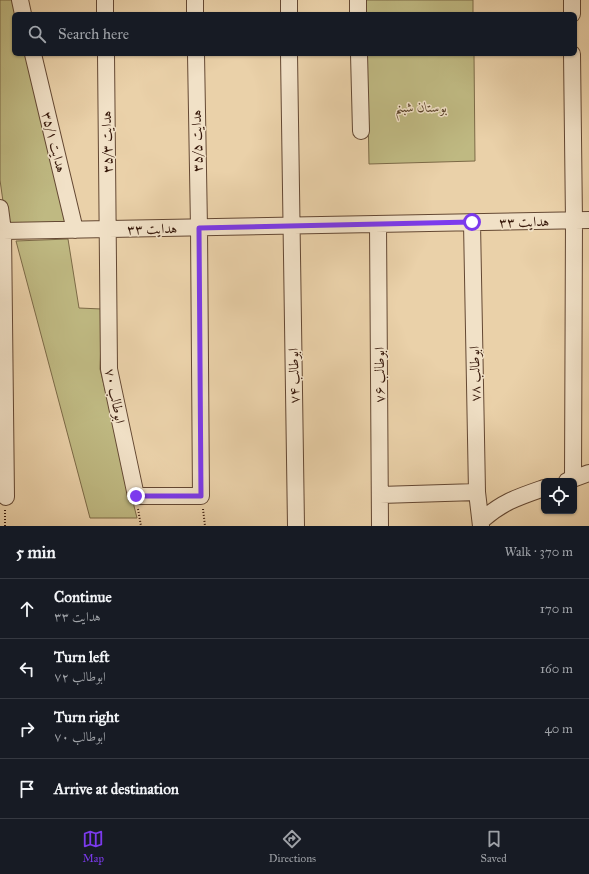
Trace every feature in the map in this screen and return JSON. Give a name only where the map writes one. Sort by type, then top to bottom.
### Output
[{"type":"street","points":[[20,0],[23,12]]},
{"type":"street","points":[[105,0],[105,12]]},
{"type":"street","points":[[195,0],[195,12]]},
{"type":"street","points":[[289,0],[289,12]]},
{"type":"street","points":[[358,0],[358,12]]},
{"type":"street","points":[[572,0],[572,12]]},
{"type":"street","name":"هدایت ۳۵/۱","points":[[33,56],[76,230]]},
{"type":"street","name":"هدایت ۳۵/۳","points":[[106,56],[108,229]]},
{"type":"street","name":"هدایت ۳۵/۵","points":[[196,56],[201,496]]},
{"type":"street","name":"ابوطالب ۷۴","points":[[289,56],[296,526]]},
{"type":"street","points":[[359,56],[361,131]]},
{"type":"street","points":[[570,478],[582,221],[572,56]]},
{"type":"street","points":[[0,208],[3,231],[6,497]]},
{"type":"street","name":"هدایت ۳۳","points":[[3,231],[582,221]]},
{"type":"street","name":"ابوطالب ۷۸","points":[[472,222],[477,492],[481,524]]},
{"type":"street","name":"ابوطالب ۷۶","points":[[378,224],[380,526]]},
{"type":"street","name":"ابوطالب ۷۰","points":[[108,229],[109,369],[136,496]]},
{"type":"street","points":[[575,478],[589,473]]},
{"type":"street","points":[[481,524],[495,509],[518,497],[541,489]]},
{"type":"street","points":[[380,495],[477,492]]},
{"type":"street","points":[[136,496],[201,496]]},
{"type":"path","points":[[136,496],[141,526]]},
{"type":"path","points":[[201,496],[205,526]]},
{"type":"path","points":[[5,526],[6,497]]},
{"type":"green space","points":[[0,0],[15,0],[18,12],[12,12],[12,56],[28,56],[70,224],[6,223],[0,180]]},
{"type":"green space","points":[[366,0],[473,0],[473,12],[366,12]]},
{"type":"green space","name":"بوستان شبنم","points":[[367,56],[474,56],[475,161],[369,164]]},
{"type":"green space","points":[[68,239],[79,308],[102,309],[100,369],[137,518],[90,518],[16,241]]},
{"type":"route","points":[[136,496],[201,496],[199,228],[472,222]]}]
